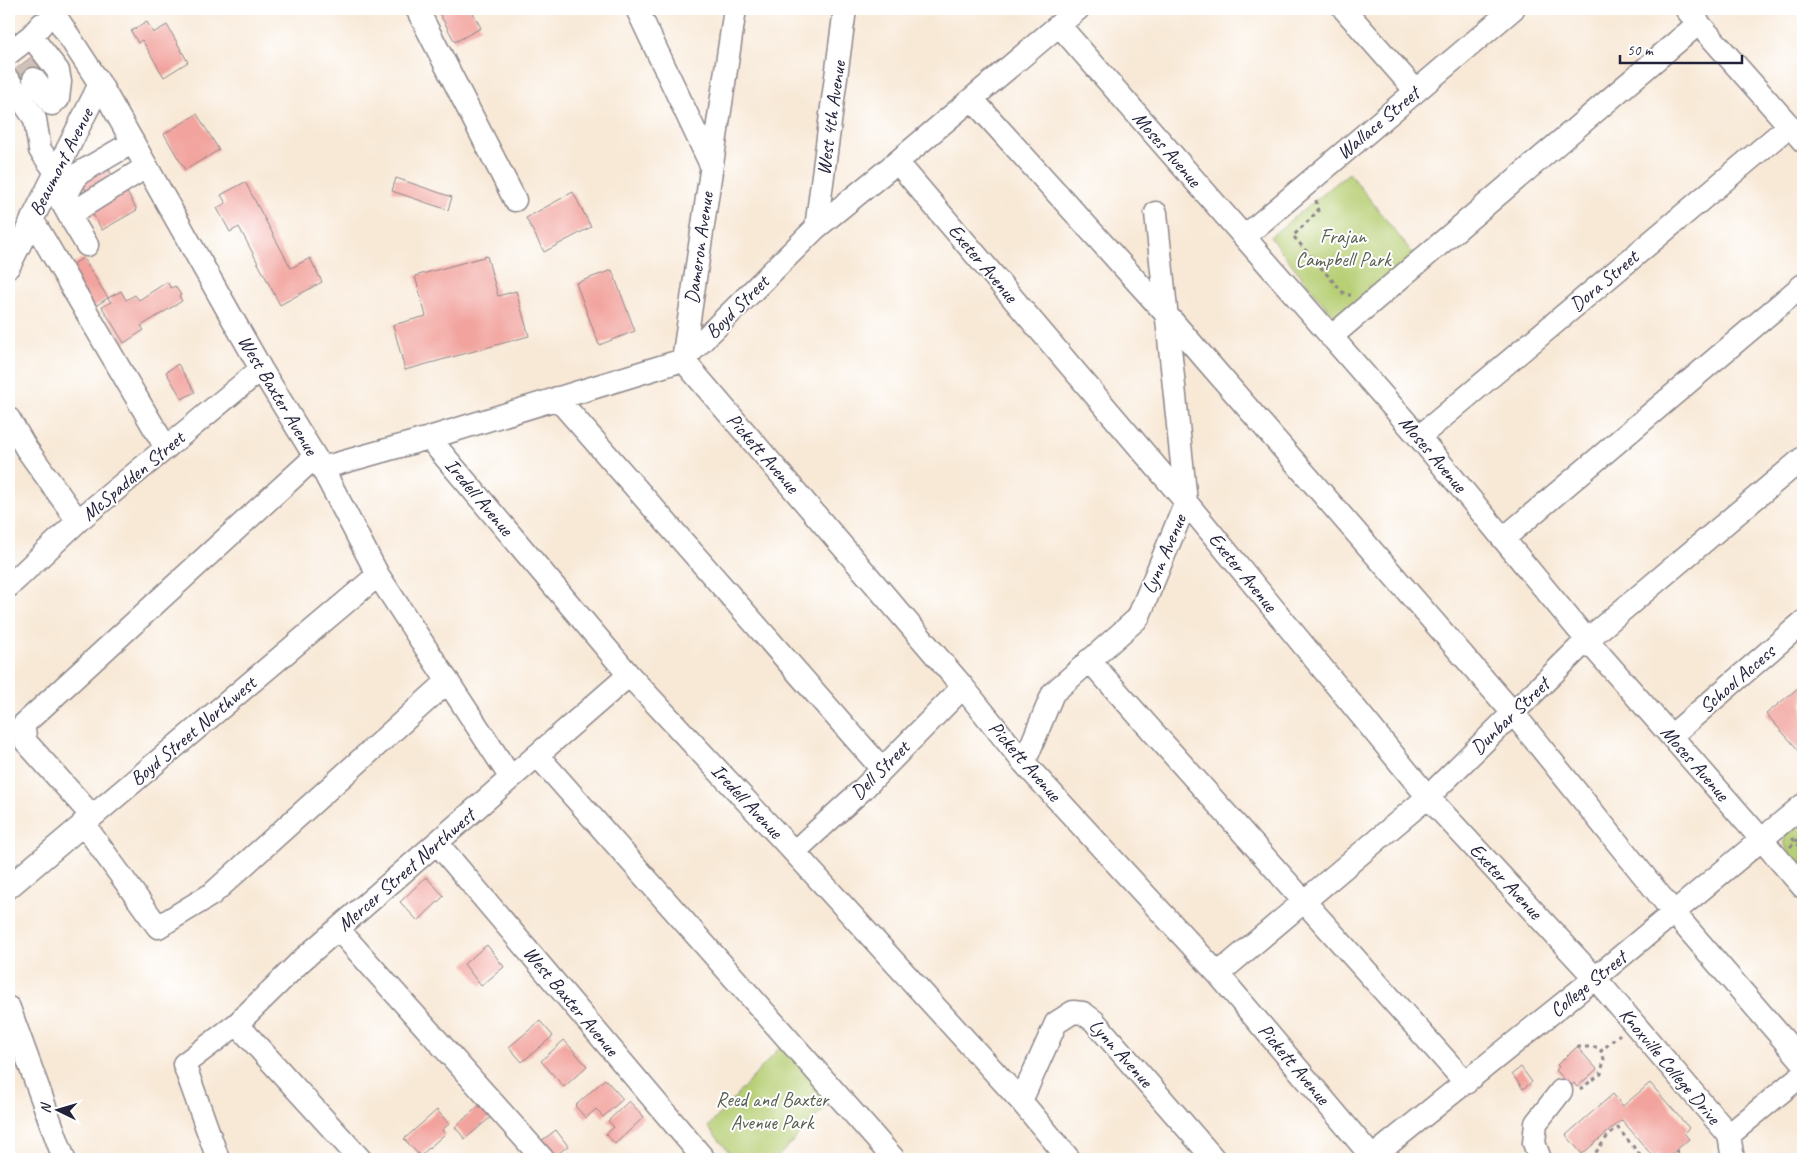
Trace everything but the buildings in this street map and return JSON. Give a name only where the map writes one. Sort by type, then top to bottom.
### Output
[{"type":"street","points":[[417,9],[514,200]]},
{"type":"street","points":[[637,9],[711,165]]},
{"type":"street","name":"Dameron Avenue","points":[[683,360],[735,9]]},
{"type":"street","name":"West 4th Avenue","points":[[816,228],[845,9]]},
{"type":"street","points":[[1344,9],[1416,91]]},
{"type":"street","name":"Wallace Street","points":[[1244,237],[1513,9]]},
{"type":"street","points":[[22,56],[52,10]]},
{"type":"street","name":"West Baxter Avenue","points":[[52,10],[100,84],[261,369],[318,462],[378,575],[511,778]]},
{"type":"street","name":"Boyd Street","points":[[318,462],[429,438],[683,360],[816,228],[897,162],[1071,14]]},
{"type":"street","name":"Moses Avenue","points":[[1071,14],[1244,237],[1419,437],[1587,640],[1803,887]]},
{"type":"street","points":[[1331,337],[1692,16],[1796,134]]},
{"type":"street","points":[[58,71],[80,52]]},
{"type":"street","points":[[22,56],[58,71]]},
{"type":"street","points":[[22,56],[55,102],[78,127]]},
{"type":"street","points":[[35,119],[55,102],[60,82],[58,71]]},
{"type":"street","points":[[9,81],[35,119],[40,150],[66,209],[86,245]]},
{"type":"street","name":"Beaumont Avenue","points":[[9,266],[100,84]]},
{"type":"street","points":[[972,98],[1166,315],[1513,713],[1674,913],[1803,1062]]},
{"type":"street","name":"Dora Street","points":[[1419,437],[1796,134]]},
{"type":"street","points":[[66,209],[78,174],[132,142]]},
{"type":"street","points":[[108,157],[123,181]]},
{"type":"street","name":"Exeter Avenue","points":[[897,162],[1186,502],[1428,797],[1595,978]]},
{"type":"street","points":[[66,209],[123,181],[146,167]]},
{"type":"street","name":"Lynn Avenue","points":[[1024,763],[1053,692],[1138,618],[1186,502],[1156,213]]},
{"type":"street","points":[[32,218],[166,448]]},
{"type":"street","points":[[1503,539],[1803,285]]},
{"type":"street","name":"Pickett Avenue","points":[[683,360],[963,687],[1024,763],[1218,974],[1372,1158]]},
{"type":"street","name":"McSpadden Street","points":[[9,586],[78,521],[261,369]]},
{"type":"street","points":[[557,398],[882,769]]},
{"type":"street","points":[[9,419],[26,448],[78,521]]},
{"type":"street","name":"Iredell Avenue","points":[[429,438],[629,675],[794,852],[1020,1101],[1069,1159]]},
{"type":"street","name":"Dunbar Street","points":[[1218,974],[1428,797],[1587,640],[1803,458]]},
{"type":"street","points":[[318,462],[23,725],[26,742],[88,819],[158,927],[212,894],[448,681]]},
{"type":"street","name":"Boyd Street Northwest","points":[[9,887],[378,575]]},
{"type":"street","name":"School Access","points":[[1671,736],[1803,622]]},
{"type":"street","points":[[1090,660],[1466,1083]]},
{"type":"street","name":"Mercer Street Northwest","points":[[218,1159],[184,1064],[237,1024],[301,961],[629,675]]},
{"type":"street","name":"Dell Street","points":[[794,852],[863,789],[963,687]]},
{"type":"street","points":[[537,755],[894,1159]]},
{"type":"street","name":"College Street","points":[[1372,1158],[1595,978],[1803,805]]},
{"type":"street","name":"West Baxter Avenue","points":[[437,843],[704,1159]]},
{"type":"street","points":[[338,929],[543,1159]]},
{"type":"street","name":"Knoxville College Drive","points":[[1595,978],[1729,1135],[1733,1159]]},
{"type":"street","points":[[9,1008],[18,1064],[64,1159]]},
{"type":"street","name":"Lynn Avenue","points":[[1020,1101],[1056,1023],[1073,1012],[1083,1013],[1094,1021],[1214,1159]]},
{"type":"street","points":[[237,1024],[360,1159]]},
{"type":"street","points":[[1729,1135],[1803,1074]]},
{"type":"street","points":[[1540,1159],[1534,1142],[1536,1123],[1561,1091]]},
{"type":"path","points":[[1316,199],[1318,211],[1293,236],[1345,295],[1362,295],[1370,304]]},
{"type":"path","points":[[1787,833],[1803,850]]},
{"type":"path","points":[[1786,850],[1803,835]]},
{"type":"path","points":[[1601,1051],[1633,1022]]},
{"type":"path","points":[[1561,1091],[1568,1097],[1601,1074],[1604,1059],[1601,1051],[1597,1047],[1577,1046]]},
{"type":"path","points":[[1591,1159],[1607,1137],[1618,1128],[1644,1159]]},
{"type":"path","points":[[1672,1159],[1680,1158],[1676,1150]]},
{"type":"green space","name":"Frajan Campbell Park","points":[[1349,173],[1417,259],[1338,322],[1270,237]]},
{"type":"green space","points":[[1803,819],[1803,869],[1788,852],[1785,837]]},
{"type":"green space","name":"Reed and Baxter Avenue Park","points":[[783,1044],[834,1098],[776,1159],[735,1159],[708,1127]]},
{"type":"tunnel","points":[[24,63],[34,79]]}]
